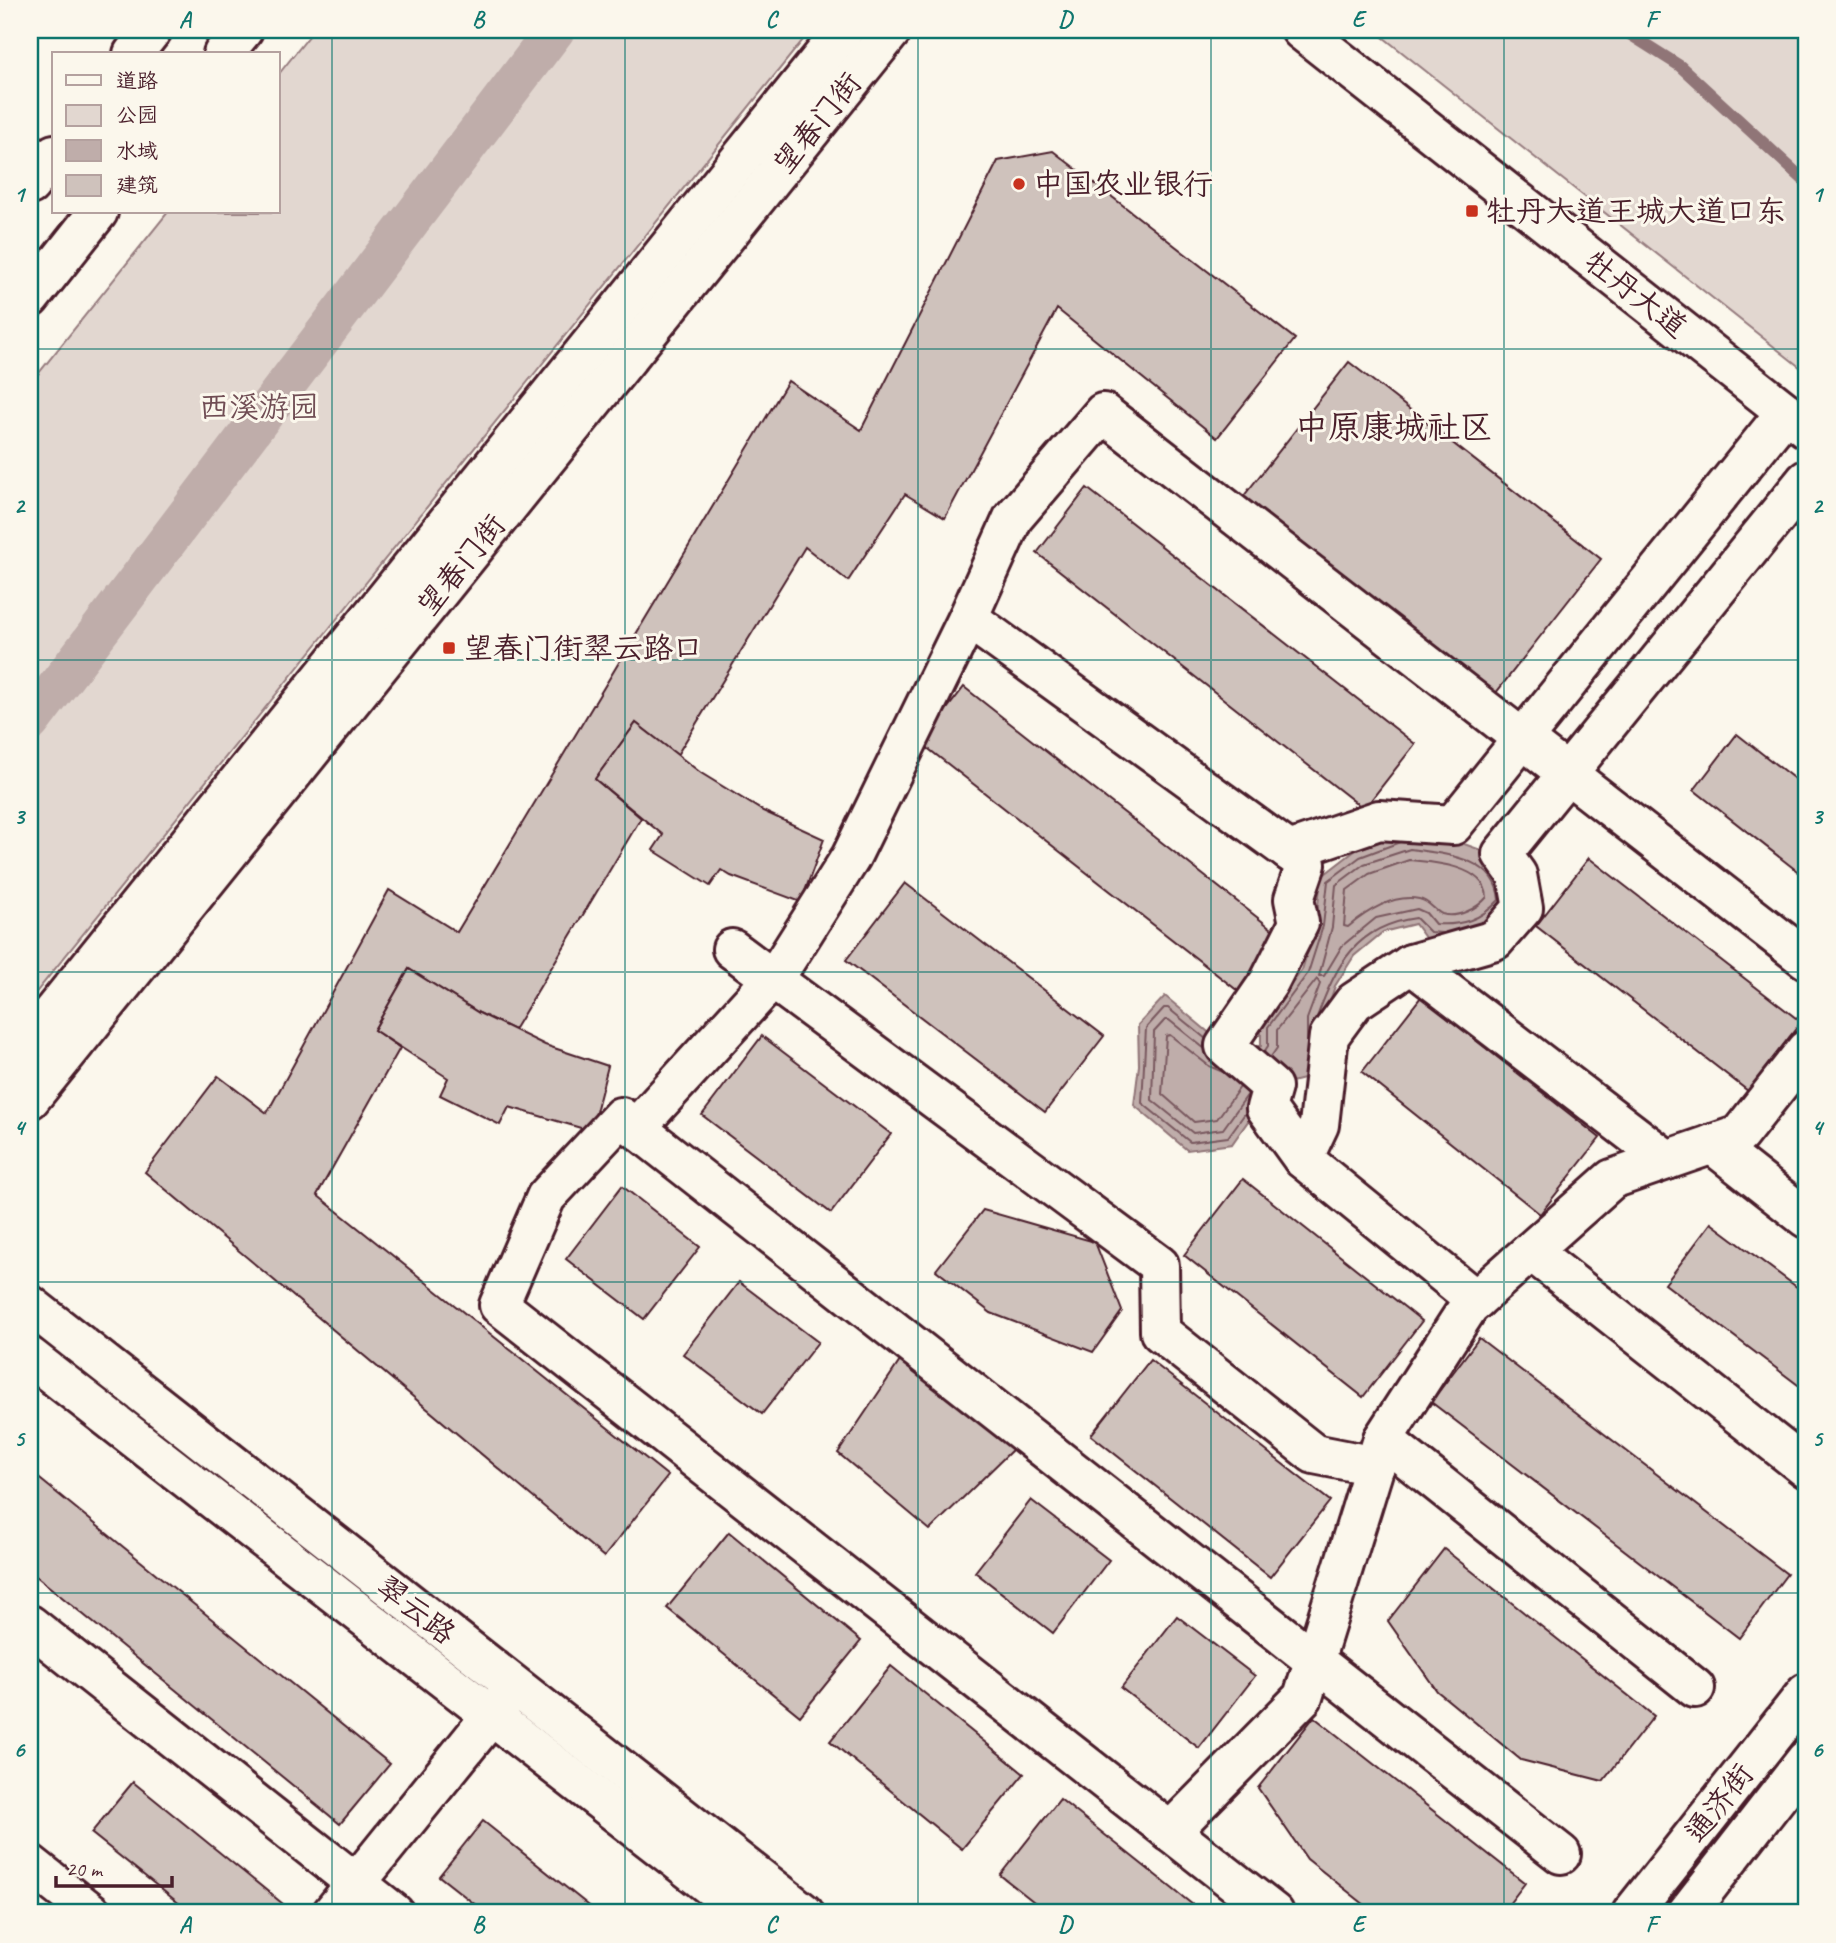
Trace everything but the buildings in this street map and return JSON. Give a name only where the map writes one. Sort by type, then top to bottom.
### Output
[{"type":"main road","points":[[135,52],[152,30]]},
{"type":"main road","points":[[225,52],[243,30]]},
{"type":"main road","name":"望春门街","points":[[30,1040],[844,30]]},
{"type":"main road","name":"望春门街","points":[[30,1100],[892,30]]},
{"type":"main road","name":"牡丹大道","points":[[1301,30],[1796,420]]},
{"type":"main road","points":[[30,184],[52,156]]},
{"type":"main road","points":[[30,298],[96,214]]},
{"type":"main road","points":[[636,1128],[772,980],[850,857],[968,618],[1013,518],[1103,413],[1806,959]]},
{"type":"main road","points":[[1289,851],[1380,820],[1453,825],[1523,739],[1796,420]]},
{"type":"main road","points":[[1303,1159],[1319,1125],[1329,1036],[1354,1002],[1411,964],[1495,940],[1523,908],[1517,875],[1502,854],[1806,480]]},
{"type":"main road","points":[[968,618],[1306,864],[1294,899],[1299,923],[1269,982],[1225,1046],[1272,1087],[1266,1108],[1303,1159],[1476,1300]]},
{"type":"main road","points":[[732,949],[1159,1265],[1160,1332],[1314,1454],[1379,1453],[1695,1688]]},
{"type":"main road","points":[[1411,964],[1667,1160]]},
{"type":"main road","points":[[1170,1832],[1303,1697],[1379,1453],[1476,1300],[1612,1179],[1739,1135],[1806,1050]]},
{"type":"main road","points":[[1274,1913],[499,1305],[546,1197],[621,1118],[1560,1854]]},
{"type":"main road","points":[[1712,1144],[1806,1218]]},
{"type":"main road","points":[[1531,1251],[1806,1468]]},
{"type":"main road","name":"翠云路","points":[[30,1305],[503,1701],[745,1913]]},
{"type":"main road","name":"翠云路","points":[[30,1357],[503,1701],[804,1913]]},
{"type":"main road","points":[[30,1625],[394,1913]]},
{"type":"main road","name":"通济街","points":[[1632,1913],[1806,1693]]},
{"type":"main road","points":[[332,1913],[503,1701]]},
{"type":"main road","name":"通济街","points":[[1687,1913],[1806,1760]]},
{"type":"main road","points":[[30,1864],[92,1913]]},
{"type":"green space","name":"西溪游园","points":[[314,30],[811,30],[30,1000],[30,384],[166,214],[280,214],[280,72]]},
{"type":"green space","points":[[1374,30],[1806,31],[1806,372]]},
{"type":"water","points":[[1407,832],[1453,840],[1495,855],[1517,904],[1457,941],[1426,939],[1415,924],[1383,932],[1354,956],[1335,986],[1323,1022],[1323,1074],[1272,1087],[1232,1144],[1187,1150],[1134,1105],[1139,1065],[1138,1025],[1165,996],[1225,1046],[1261,1046],[1261,1025],[1302,970],[1316,925],[1321,877],[1356,850]]},
{"type":"waterway","points":[[30,722],[555,30]]},
{"type":"waterway","points":[[1623,30],[1680,66],[1806,182]]},
{"type":"place","name":"中国农业银行","points":[[1019,184]]},
{"type":"place","name":"牡丹大道王城大道口东","points":[[1472,211]]},
{"type":"place","name":"望春门街翠云路口","points":[[449,648]]},
{"type":"district","name":"中原康城社区","points":[[1394,427]]}]
